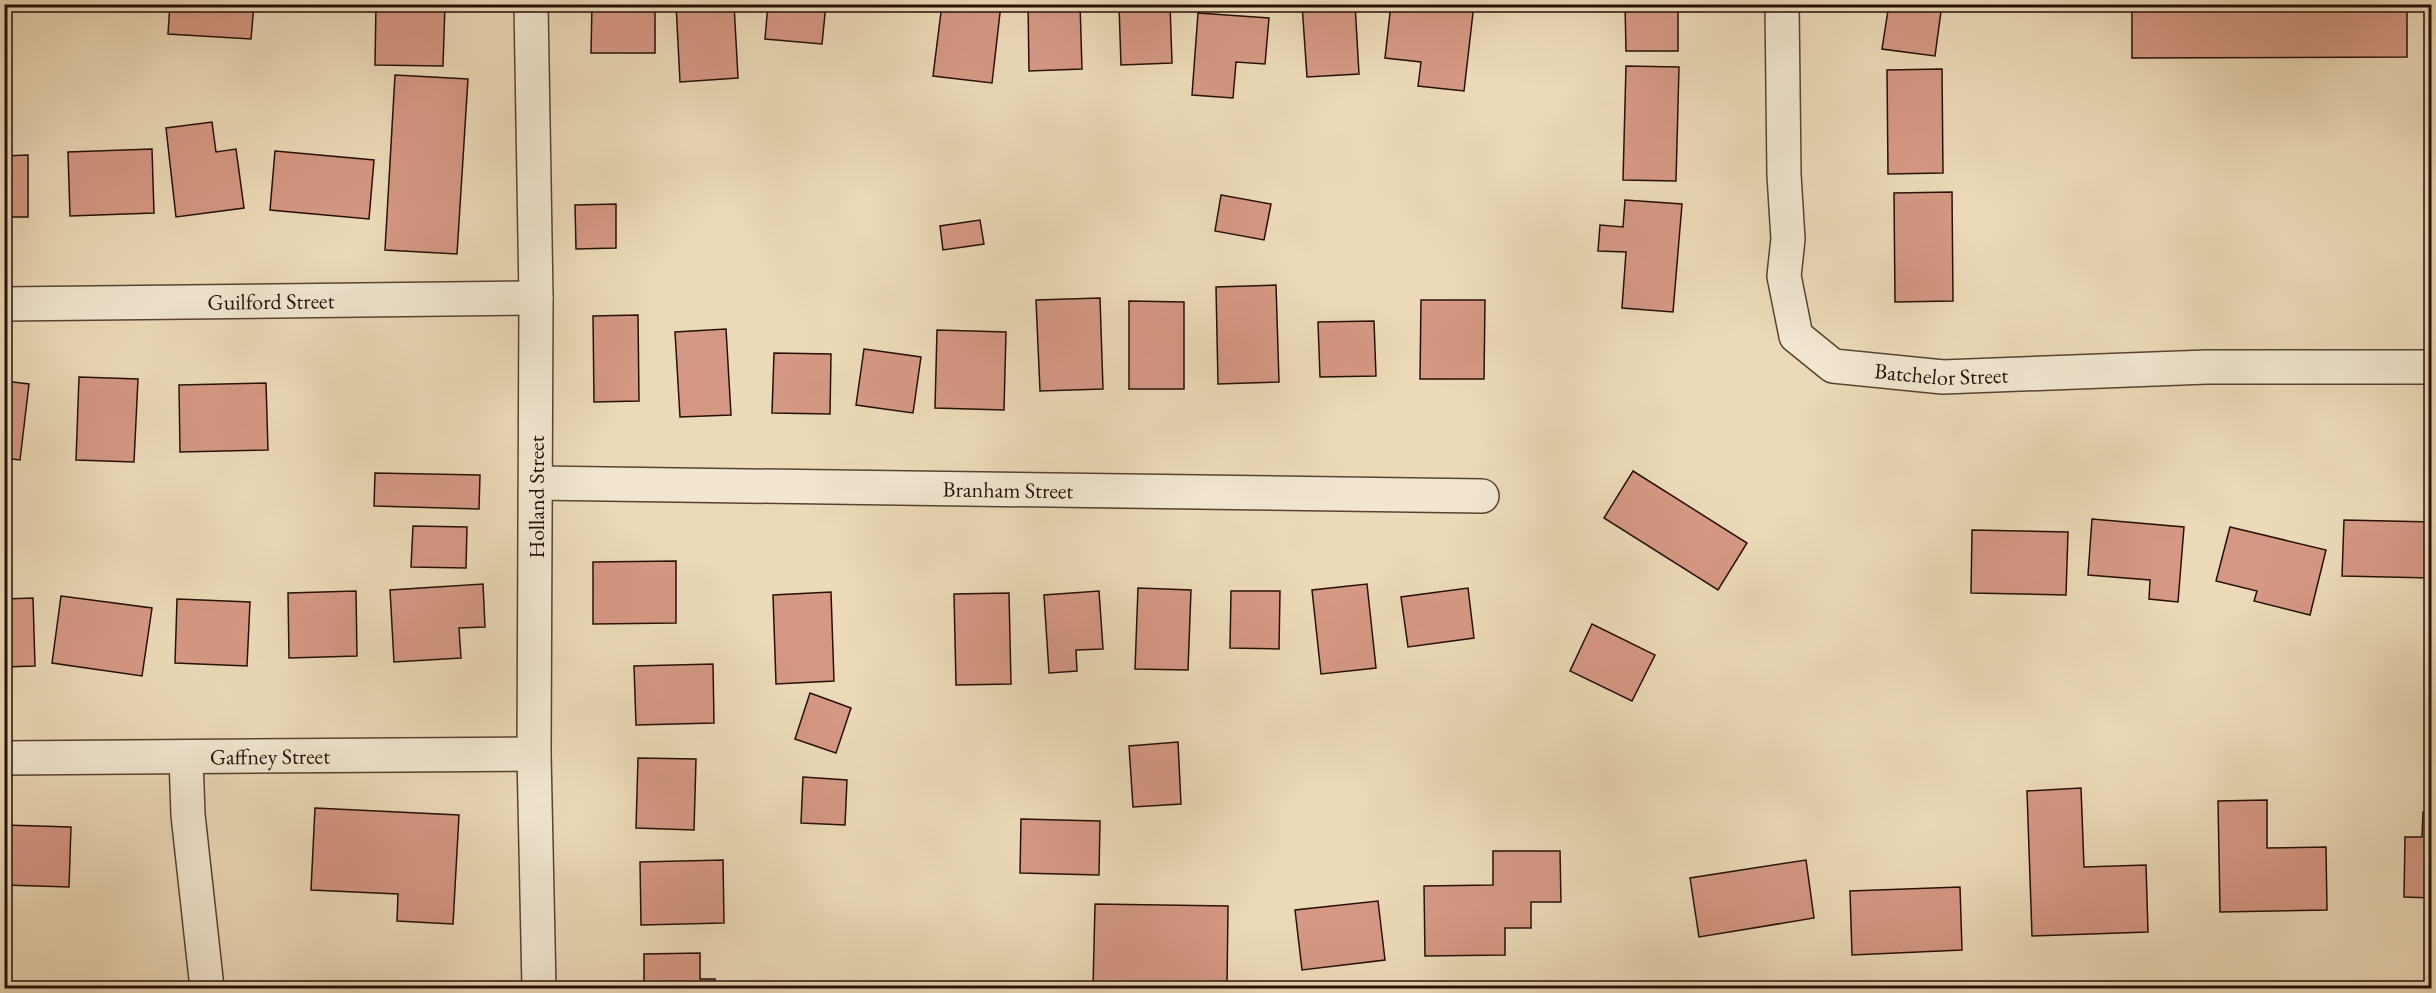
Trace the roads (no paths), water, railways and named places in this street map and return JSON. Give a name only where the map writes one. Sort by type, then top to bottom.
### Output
[{"type":"street","name":"Holland Street","points":[[531,4],[536,298],[534,754],[539,988]]},
{"type":"street","name":"Batchelor Street","points":[[1782,4],[1784,175],[1788,239],[1784,276],[1796,336],[1833,366],[1942,377],[2207,367],[2432,367]]},
{"type":"street","name":"Guilford Street","points":[[4,304],[536,298]]},
{"type":"street","name":"Branham Street","points":[[536,483],[1482,496]]},
{"type":"street","name":"Gaffney Street","points":[[4,758],[534,754]]},
{"type":"street","points":[[186,757],[188,815],[207,988]]}]
